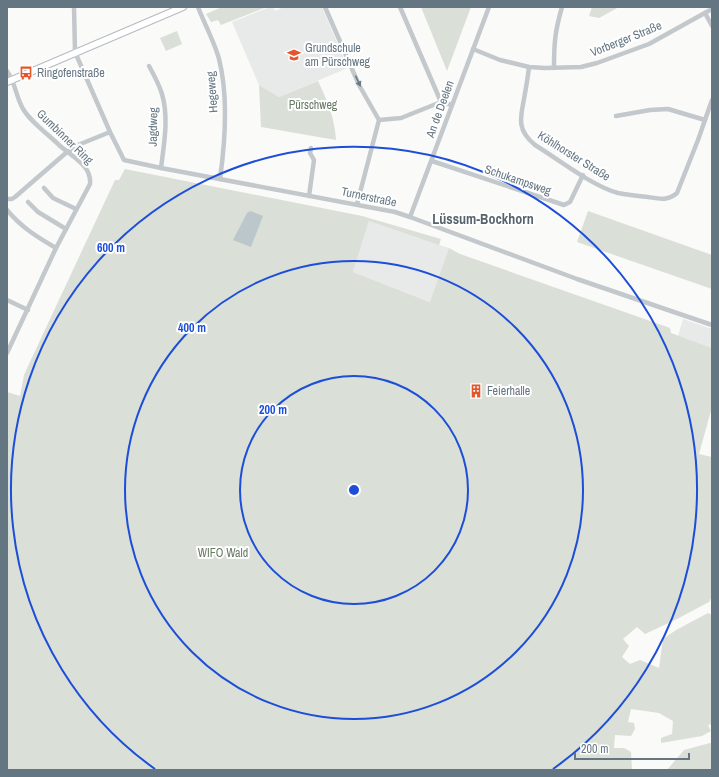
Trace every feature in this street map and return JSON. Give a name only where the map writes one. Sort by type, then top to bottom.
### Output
[{"type":"main road","points":[[9,81],[183,7]]},
{"type":"street","points":[[74,7],[75,52]]},
{"type":"street","name":"Hegeweg","points":[[198,7],[219,58],[222,74],[224,122],[220,179]]},
{"type":"street","points":[[325,7],[359,85],[378,120],[357,204]]},
{"type":"street","points":[[400,7],[441,102]]},
{"type":"street","name":"An de Deelen","points":[[410,217],[489,7]]},
{"type":"street","points":[[554,68],[554,44],[562,7]]},
{"type":"street","name":"Vorberger Straße","points":[[473,49],[500,60],[529,67],[581,67],[598,64],[648,44],[712,9]]},
{"type":"street","points":[[705,13],[712,26]]},
{"type":"street","name":"Turnerstraße","points":[[75,52],[124,160],[357,204],[410,217],[577,279],[712,325]]},
{"type":"street","name":"Jagdweg","points":[[149,66],[159,86],[164,103],[165,136],[160,168]]},
{"type":"street","name":"Köhlhorster Straße","points":[[529,67],[521,115],[521,125],[528,138],[536,145],[603,187],[618,192],[663,199],[674,196],[679,190],[712,100]]},
{"type":"street","points":[[7,71],[9,81]]},
{"type":"street","name":"Gumbinner Ring","points":[[7,353],[56,248],[90,184],[91,179],[85,166],[67,152],[26,112],[9,81]]},
{"type":"street","points":[[378,120],[401,118],[441,102],[452,105]]},
{"type":"street","points":[[616,116],[650,110],[668,109],[705,120]]},
{"type":"street","points":[[7,199],[12,199],[15,197],[67,152],[78,145],[110,132]]},
{"type":"street","points":[[309,196],[314,160],[310,153],[311,148]]},
{"type":"street","name":"Schukampsweg","points":[[432,161],[564,205],[570,202],[584,175]]},
{"type":"street","points":[[44,188],[53,198],[76,210]]},
{"type":"street","points":[[28,202],[38,212],[66,229]]},
{"type":"street","points":[[7,210],[18,223],[29,232],[56,248]]},
{"type":"street","points":[[7,300],[28,310]]},
{"type":"shaded area","name":"Grundschule am Pürschweg","points":[[273,7],[275,11],[284,7],[322,7],[348,68],[279,97],[259,85],[232,22]]},
{"type":"shaded area","points":[[250,211],[263,216],[251,247],[233,240],[247,213]]},
{"type":"shaded area","points":[[369,221],[449,248],[431,302],[353,272]]},
{"type":"shaded area","points":[[683,319],[712,329],[712,348],[678,336]]},
{"type":"green space","points":[[222,7],[267,7],[221,25],[218,20],[211,22],[206,14]]},
{"type":"green space","points":[[421,7],[471,7],[447,71]]},
{"type":"green space","points":[[592,7],[619,7],[599,18],[589,16]]},
{"type":"green space","points":[[177,31],[182,44],[166,51],[160,38]]},
{"type":"green space","name":"Pürschweg","points":[[318,81],[330,110],[336,140],[261,127],[259,85],[279,97]]},
{"type":"green space","name":"WIFO Wald","points":[[125,169],[362,216],[441,239],[439,245],[369,221],[353,272],[430,302],[449,248],[460,254],[670,328],[671,333],[712,348],[712,407],[699,454],[712,457],[712,596],[709,602],[645,634],[637,627],[623,639],[629,646],[622,657],[630,664],[640,660],[659,668],[663,639],[676,630],[708,613],[712,615],[712,724],[708,725],[711,731],[702,736],[661,743],[661,738],[672,734],[673,721],[659,713],[631,709],[628,722],[634,723],[635,729],[631,736],[615,735],[614,748],[624,748],[631,752],[632,770],[7,770],[7,392],[20,396],[24,375],[29,364],[115,180],[119,180]]},
{"type":"green space","points":[[588,211],[712,255],[712,289],[577,242]]},
{"type":"green space","points":[[710,743],[712,744],[712,770],[667,770],[684,750]]},
{"type":"place","name":"Grundschule am Pürschweg","points":[[294,55]]},
{"type":"place","name":"Ringofenstraße","points":[[26,73]]},
{"type":"place","name":"Feierhalle","points":[[476,391]]},
{"type":"district","name":"Lüssum-Bockhorn","points":[[483,219]]}]
